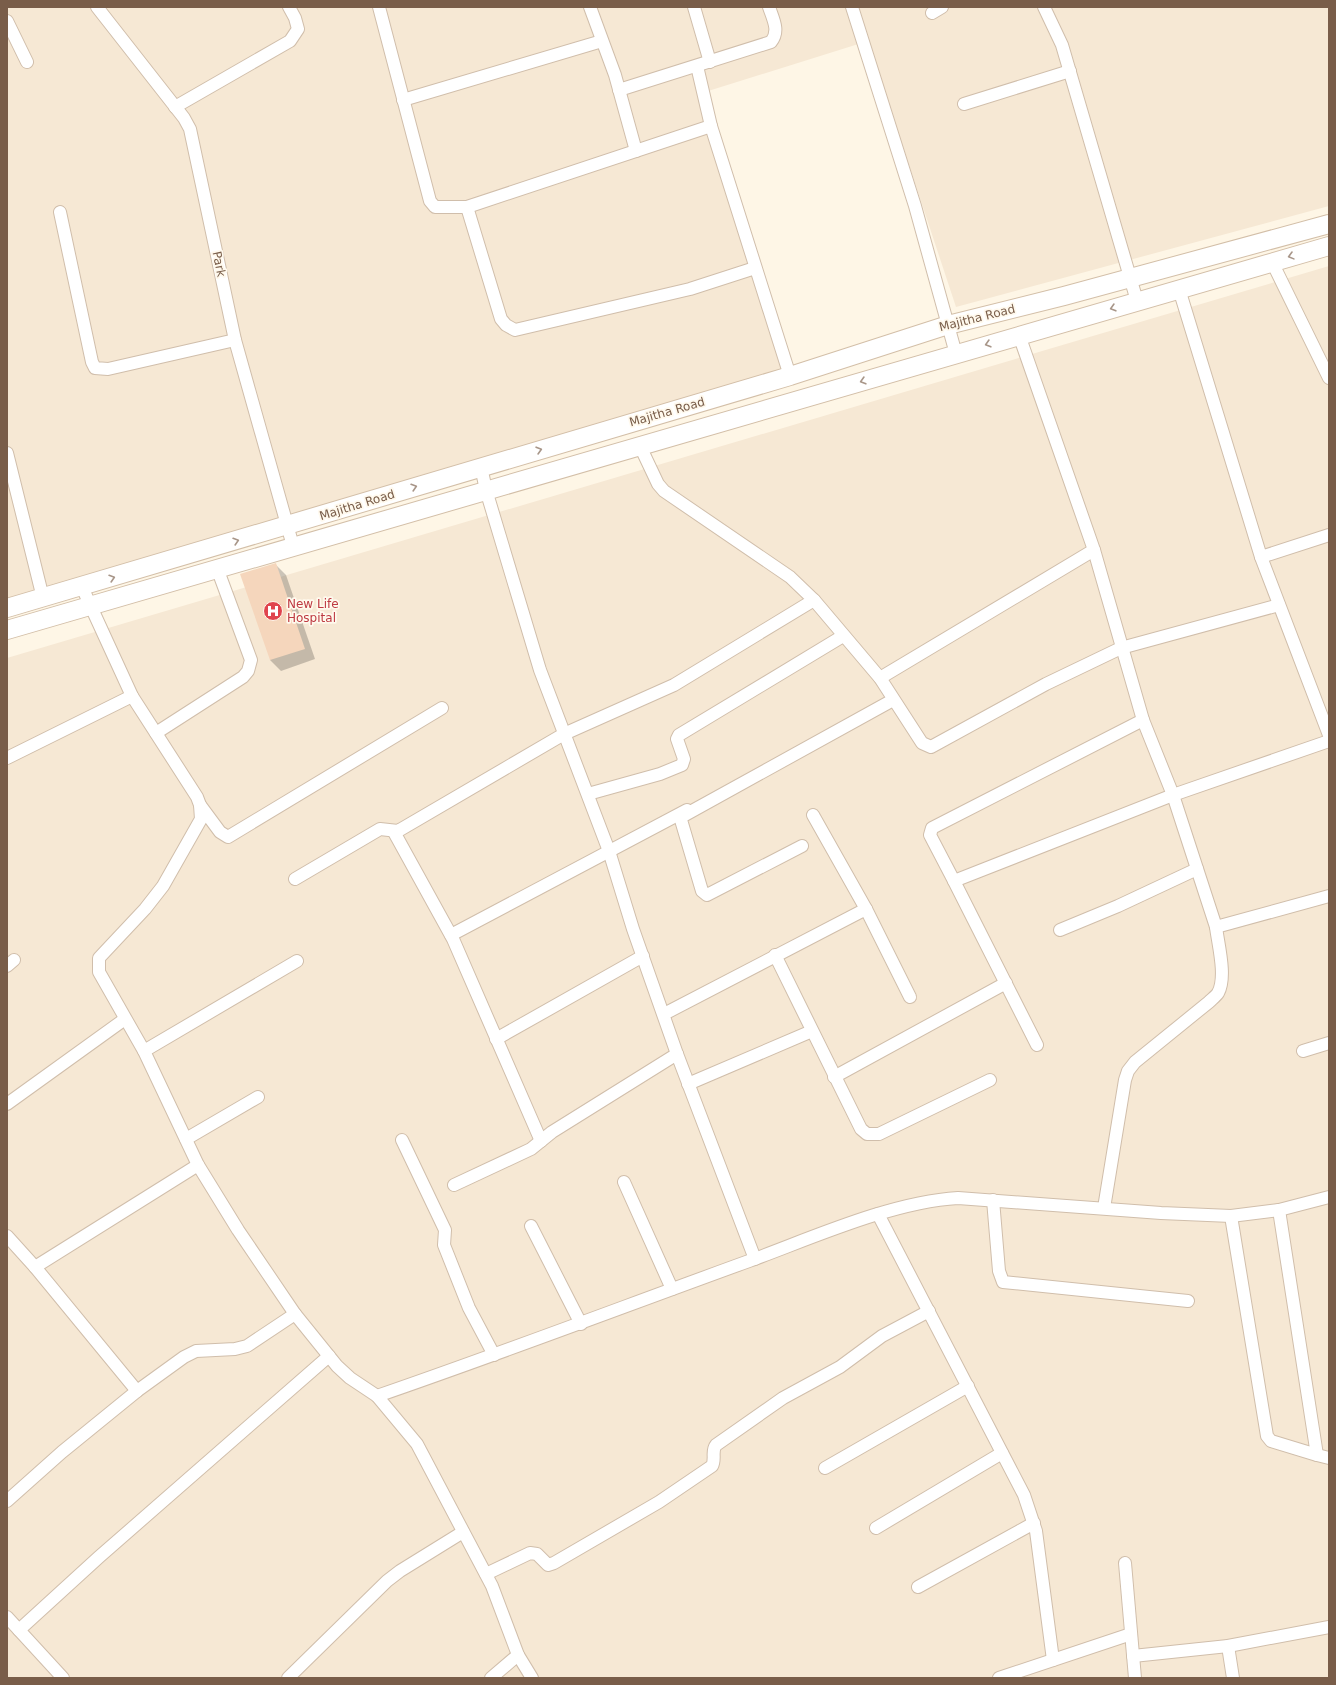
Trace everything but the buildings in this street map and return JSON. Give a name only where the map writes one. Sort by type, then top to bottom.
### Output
[{"type":"main road","name":"Majitha Road","points":[[7,608],[790,376],[948,325],[1064,296],[1329,224]]},
{"type":"main road","name":"Majitha Road","points":[[7,630],[1329,246]]},
{"type":"street","name":"Park","points":[[97,7],[184,118],[193,138],[235,340],[293,546]]},
{"type":"street","points":[[175,107],[290,42],[298,29],[295,18],[289,7]]},
{"type":"street","points":[[379,7],[430,201],[435,207],[467,208],[711,126]]},
{"type":"street","points":[[590,7],[619,90],[636,151]]},
{"type":"street","points":[[694,7],[710,62]]},
{"type":"street","points":[[619,90],[771,42],[776,34],[776,28],[769,7]]},
{"type":"street","points":[[852,7],[915,206],[956,354]]},
{"type":"street","points":[[1044,7],[1062,45],[1137,301]]},
{"type":"street","points":[[7,21],[28,62]]},
{"type":"street","points":[[403,100],[602,41]]},
{"type":"street","points":[[697,66],[711,126],[790,376]]},
{"type":"street","points":[[964,104],[1070,71]]},
{"type":"street","points":[[467,208],[501,319],[506,325],[514,330],[690,289],[755,268]]},
{"type":"street","points":[[60,212],[92,362],[96,368],[108,369],[235,340]]},
{"type":"street","points":[[1272,262],[1329,378]]},
{"type":"street","points":[[1179,289],[1261,557],[1329,735]]},
{"type":"street","points":[[1019,335],[1094,550],[1143,720],[1172,795],[1216,927],[1221,960],[1221,985],[1218,993],[1210,1002],[1135,1062],[1128,1071],[1125,1080],[1104,1208]]},
{"type":"street","points":[[640,446],[658,484],[664,491],[790,577],[814,600],[880,678],[922,743],[931,747],[1046,684],[1121,648],[1279,605]]},
{"type":"street","points":[[7,453],[11,489],[43,598]]},
{"type":"street","points":[[481,467],[486,490],[530,639],[564,734],[609,851],[677,1054],[755,1259]]},
{"type":"street","points":[[1261,557],[1329,535]]},
{"type":"street","points":[[880,678],[1094,550]]},
{"type":"street","points":[[156,734],[243,677],[251,666],[251,660],[217,568]]},
{"type":"street","points":[[82,587],[132,696],[200,805],[220,832],[228,837],[442,708]]},
{"type":"street","points":[[295,879],[380,829],[394,832],[564,734],[674,685],[814,600]]},
{"type":"street","points":[[588,794],[660,774],[682,765],[684,759],[677,739],[678,735],[843,636]]},
{"type":"street","points":[[7,758],[132,696]]},
{"type":"street","points":[[802,846],[707,895],[702,891],[681,820],[683,816],[893,700]]},
{"type":"street","points":[[1037,1045],[930,835],[932,828],[1143,720]]},
{"type":"street","points":[[451,935],[830,735]]},
{"type":"street","points":[[954,881],[1172,795],[1329,741]]},
{"type":"street","points":[[200,805],[201,819],[197,828],[163,886],[145,909],[99,958],[99,972],[144,1051],[198,1165],[222,1206],[295,1314],[328,1356],[350,1378],[377,1396],[417,1444],[486,1574],[518,1655],[532,1678]]},
{"type":"street","points":[[813,815],[866,909],[910,997]]},
{"type":"street","points":[[394,832],[451,935],[541,1141]]},
{"type":"street","points":[[1060,930],[1118,906],[1197,869]]},
{"type":"street","points":[[1216,927],[1329,896]]},
{"type":"street","points":[[664,1014],[775,954],[866,909]]},
{"type":"street","points":[[775,954],[834,1077],[861,1129],[867,1134],[879,1134],[990,1080]]},
{"type":"street","points":[[496,1039],[643,956]]},
{"type":"street","points":[[144,1051],[297,961]]},
{"type":"street","points":[[834,1077],[1006,983]]},
{"type":"street","points":[[7,1104],[125,1019]]},
{"type":"street","points":[[688,1084],[812,1031]]},
{"type":"street","points":[[1304,1051],[1329,1043]]},
{"type":"street","points":[[454,1185],[526,1153],[552,1132],[677,1054]]},
{"type":"street","points":[[186,1139],[258,1098]]},
{"type":"street","points":[[402,1140],[445,1230],[444,1245],[469,1308],[494,1355]]},
{"type":"street","points":[[35,1267],[198,1165]]},
{"type":"street","points":[[624,1182],[672,1289]]},
{"type":"street","points":[[377,1396],[581,1324],[672,1289],[878,1214],[944,1199],[958,1198],[993,1200],[1161,1213],[1231,1216],[1278,1210],[1329,1197]]},
{"type":"street","points":[[993,1200],[999,1271],[1003,1282],[1188,1302]]},
{"type":"street","points":[[1231,1216],[1267,1436],[1271,1441],[1323,1457],[1278,1210]]},
{"type":"street","points":[[878,1214],[1024,1495],[1034,1523],[1053,1660]]},
{"type":"street","points":[[531,1226],[581,1324]]},
{"type":"street","points":[[7,1236],[35,1267],[137,1391]]},
{"type":"street","points":[[486,1574],[530,1553],[537,1554],[548,1565],[554,1563],[652,1506],[712,1466],[714,1461],[714,1448],[722,1440],[783,1398],[840,1368],[887,1333],[929,1312]]},
{"type":"street","points":[[7,1501],[62,1452],[137,1391],[189,1354],[203,1350],[235,1349],[247,1346],[295,1314]]},
{"type":"street","points":[[19,1630],[99,1557],[328,1356]]},
{"type":"street","points":[[825,1468],[968,1386]]},
{"type":"street","points":[[876,1528],[1002,1453]]},
{"type":"street","points":[[918,1588],[1034,1523]]},
{"type":"street","points":[[288,1678],[387,1581],[400,1571],[463,1532]]},
{"type":"street","points":[[1125,1563],[1135,1678]]},
{"type":"street","points":[[7,1617],[63,1678]]},
{"type":"street","points":[[1133,1656],[1228,1646],[1329,1628]]},
{"type":"street","points":[[999,1678],[1131,1634]]},
{"type":"street","points":[[1228,1646],[1233,1678]]},
{"type":"street","points":[[491,1678],[518,1655]]},
{"type":"shaded area","points":[[7,7],[1329,7],[1329,206],[956,307],[868,41],[705,92],[790,368],[7,599]]},
{"type":"shaded area","points":[[1329,266],[1329,1678],[7,1678],[7,658]]},
{"type":"place","name":"New Life Hospital","points":[[273,611]]}]
